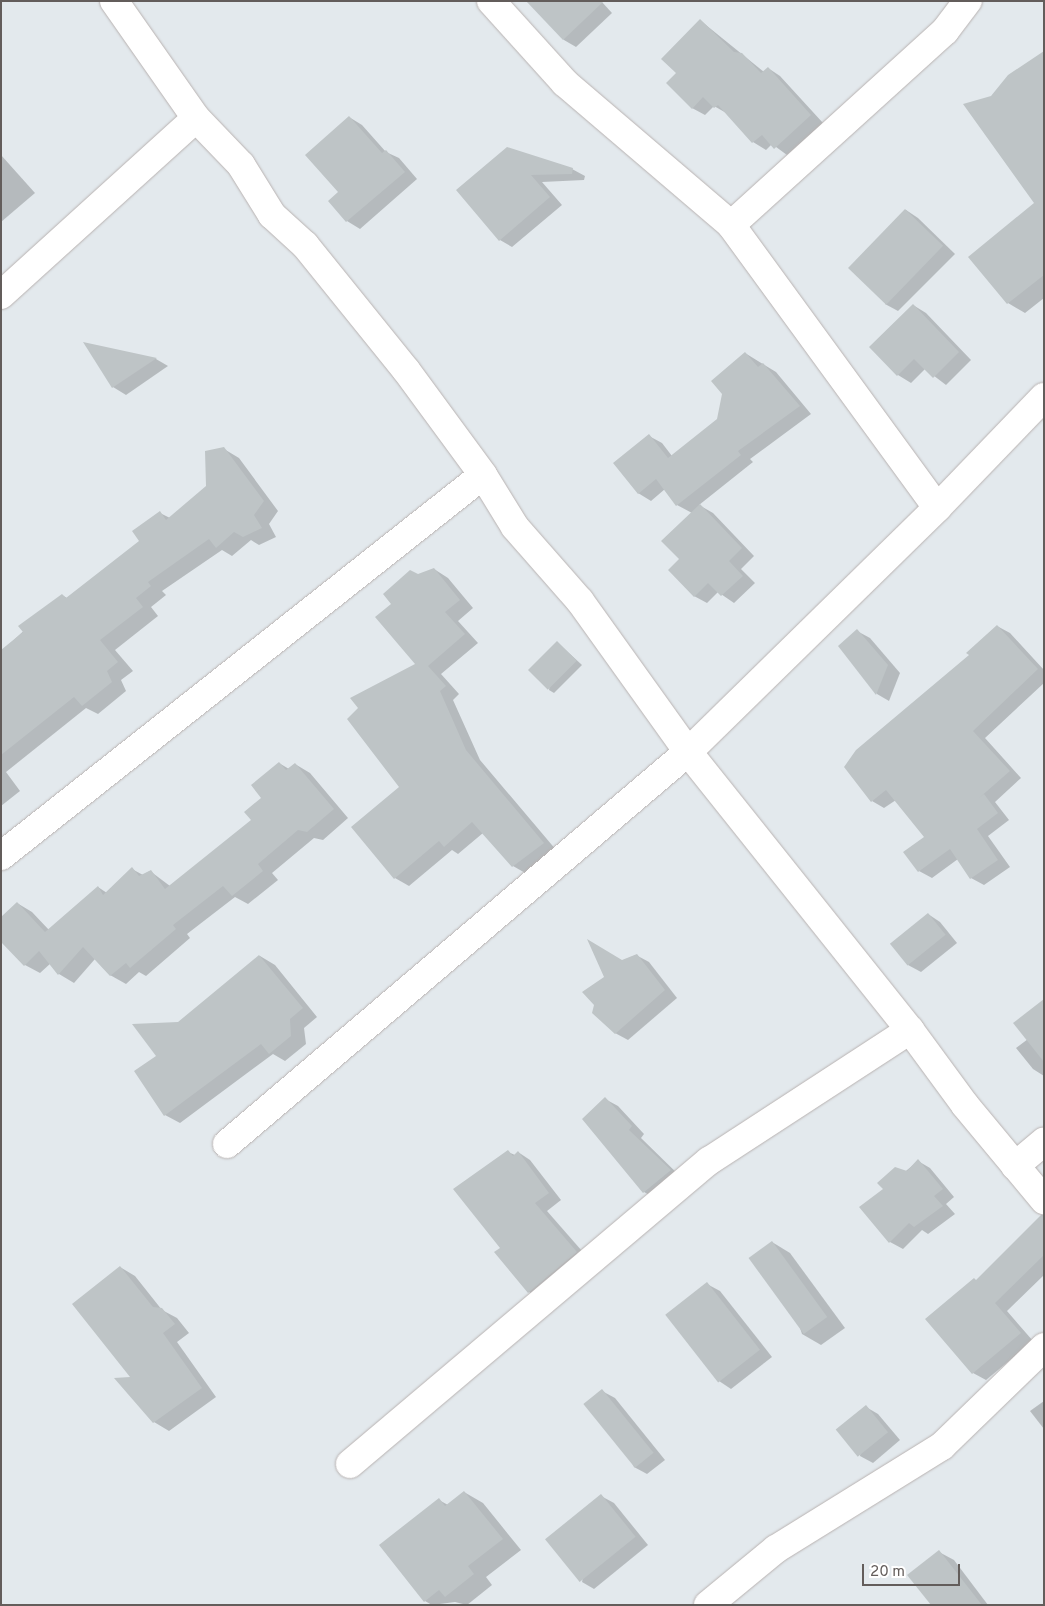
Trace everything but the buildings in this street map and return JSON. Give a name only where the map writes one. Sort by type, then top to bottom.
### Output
[{"type":"street","points":[[114,1],[196,118],[241,166],[272,215],[305,245],[406,370],[483,475],[514,527],[580,601],[688,752],[910,1030],[1015,1166],[1044,1200]]},
{"type":"street","points":[[491,1],[564,83],[732,226],[936,508]]},
{"type":"street","points":[[732,226],[945,31],[968,1]]},
{"type":"street","points":[[1,295],[196,118]]},
{"type":"street","points":[[227,1144],[688,752],[936,508],[1044,397]]},
{"type":"street","points":[[1,856],[483,475]]},
{"type":"street","points":[[350,1464],[709,1161],[910,1030]]},
{"type":"street","points":[[1015,1166],[1044,1142]]},
{"type":"street","points":[[708,1605],[776,1549],[942,1446],[1044,1347]]}]
